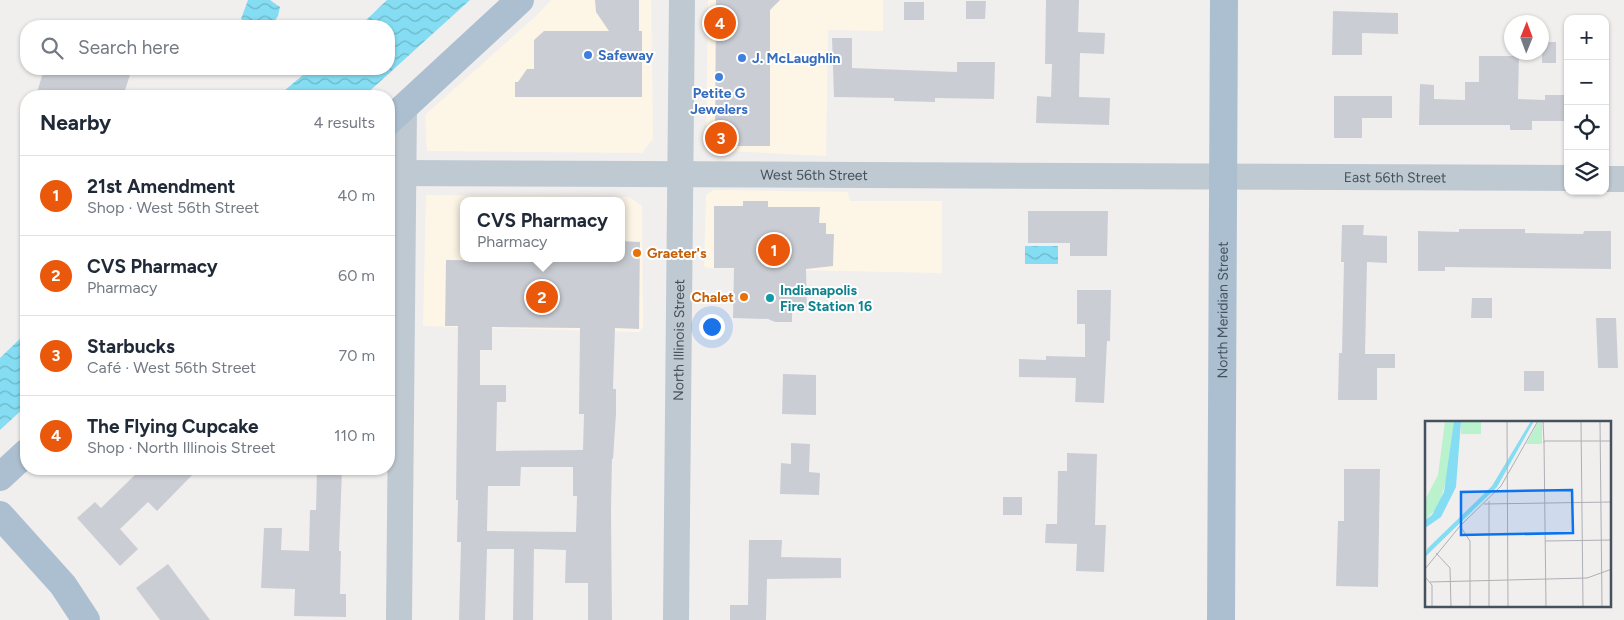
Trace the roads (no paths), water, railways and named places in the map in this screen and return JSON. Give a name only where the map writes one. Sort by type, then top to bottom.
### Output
[{"type":"main road","points":[[397,114],[520,0]]},
{"type":"main road","name":"North Meridian Street","points":[[1221,620],[1224,0]]},
{"type":"main road","points":[[0,478],[20,460]]},
{"type":"main road","points":[[0,515],[71,595],[86,620]]},
{"type":"street","name":"North Illinois Street","points":[[676,620],[682,0]]},
{"type":"street","points":[[397,114],[400,620]]},
{"type":"street","name":"West 56th Street","points":[[396,173],[1224,175]]},
{"type":"street","name":"East 56th Street","points":[[1224,175],[1564,178]]},
{"type":"street","points":[[1609,179],[1624,179]]},
{"type":"water","points":[[248,0],[270,0],[280,7],[275,20],[241,19]]},
{"type":"water","points":[[387,0],[470,0],[395,68],[395,20],[366,20]]},
{"type":"water","points":[[303,75],[387,75],[371,90],[285,90]]},
{"type":"water","points":[[1025,246],[1058,246],[1058,264],[1025,264]]},
{"type":"water","points":[[20,339],[20,412],[0,430],[0,358]]},
{"type":"place","name":"The Flying Cupcake","points":[[720,23]]},
{"type":"place","name":"Safeway","points":[[588,55]]},
{"type":"place","name":"J. McLaughlin","points":[[742,58]]},
{"type":"place","name":"Petite G Jewelers","points":[[719,77]]},
{"type":"place","name":"Starbucks","points":[[721,138]]},
{"type":"place","name":"21st Amendment","points":[[774,250]]},
{"type":"place","name":"Graeter's","points":[[637,253]]},
{"type":"place","name":"CVS Pharmacy","points":[[542,297]]},
{"type":"place","name":"Chalet","points":[[744,297]]},
{"type":"place","name":"Indianapolis Fire Station 16","points":[[770,298]]}]
